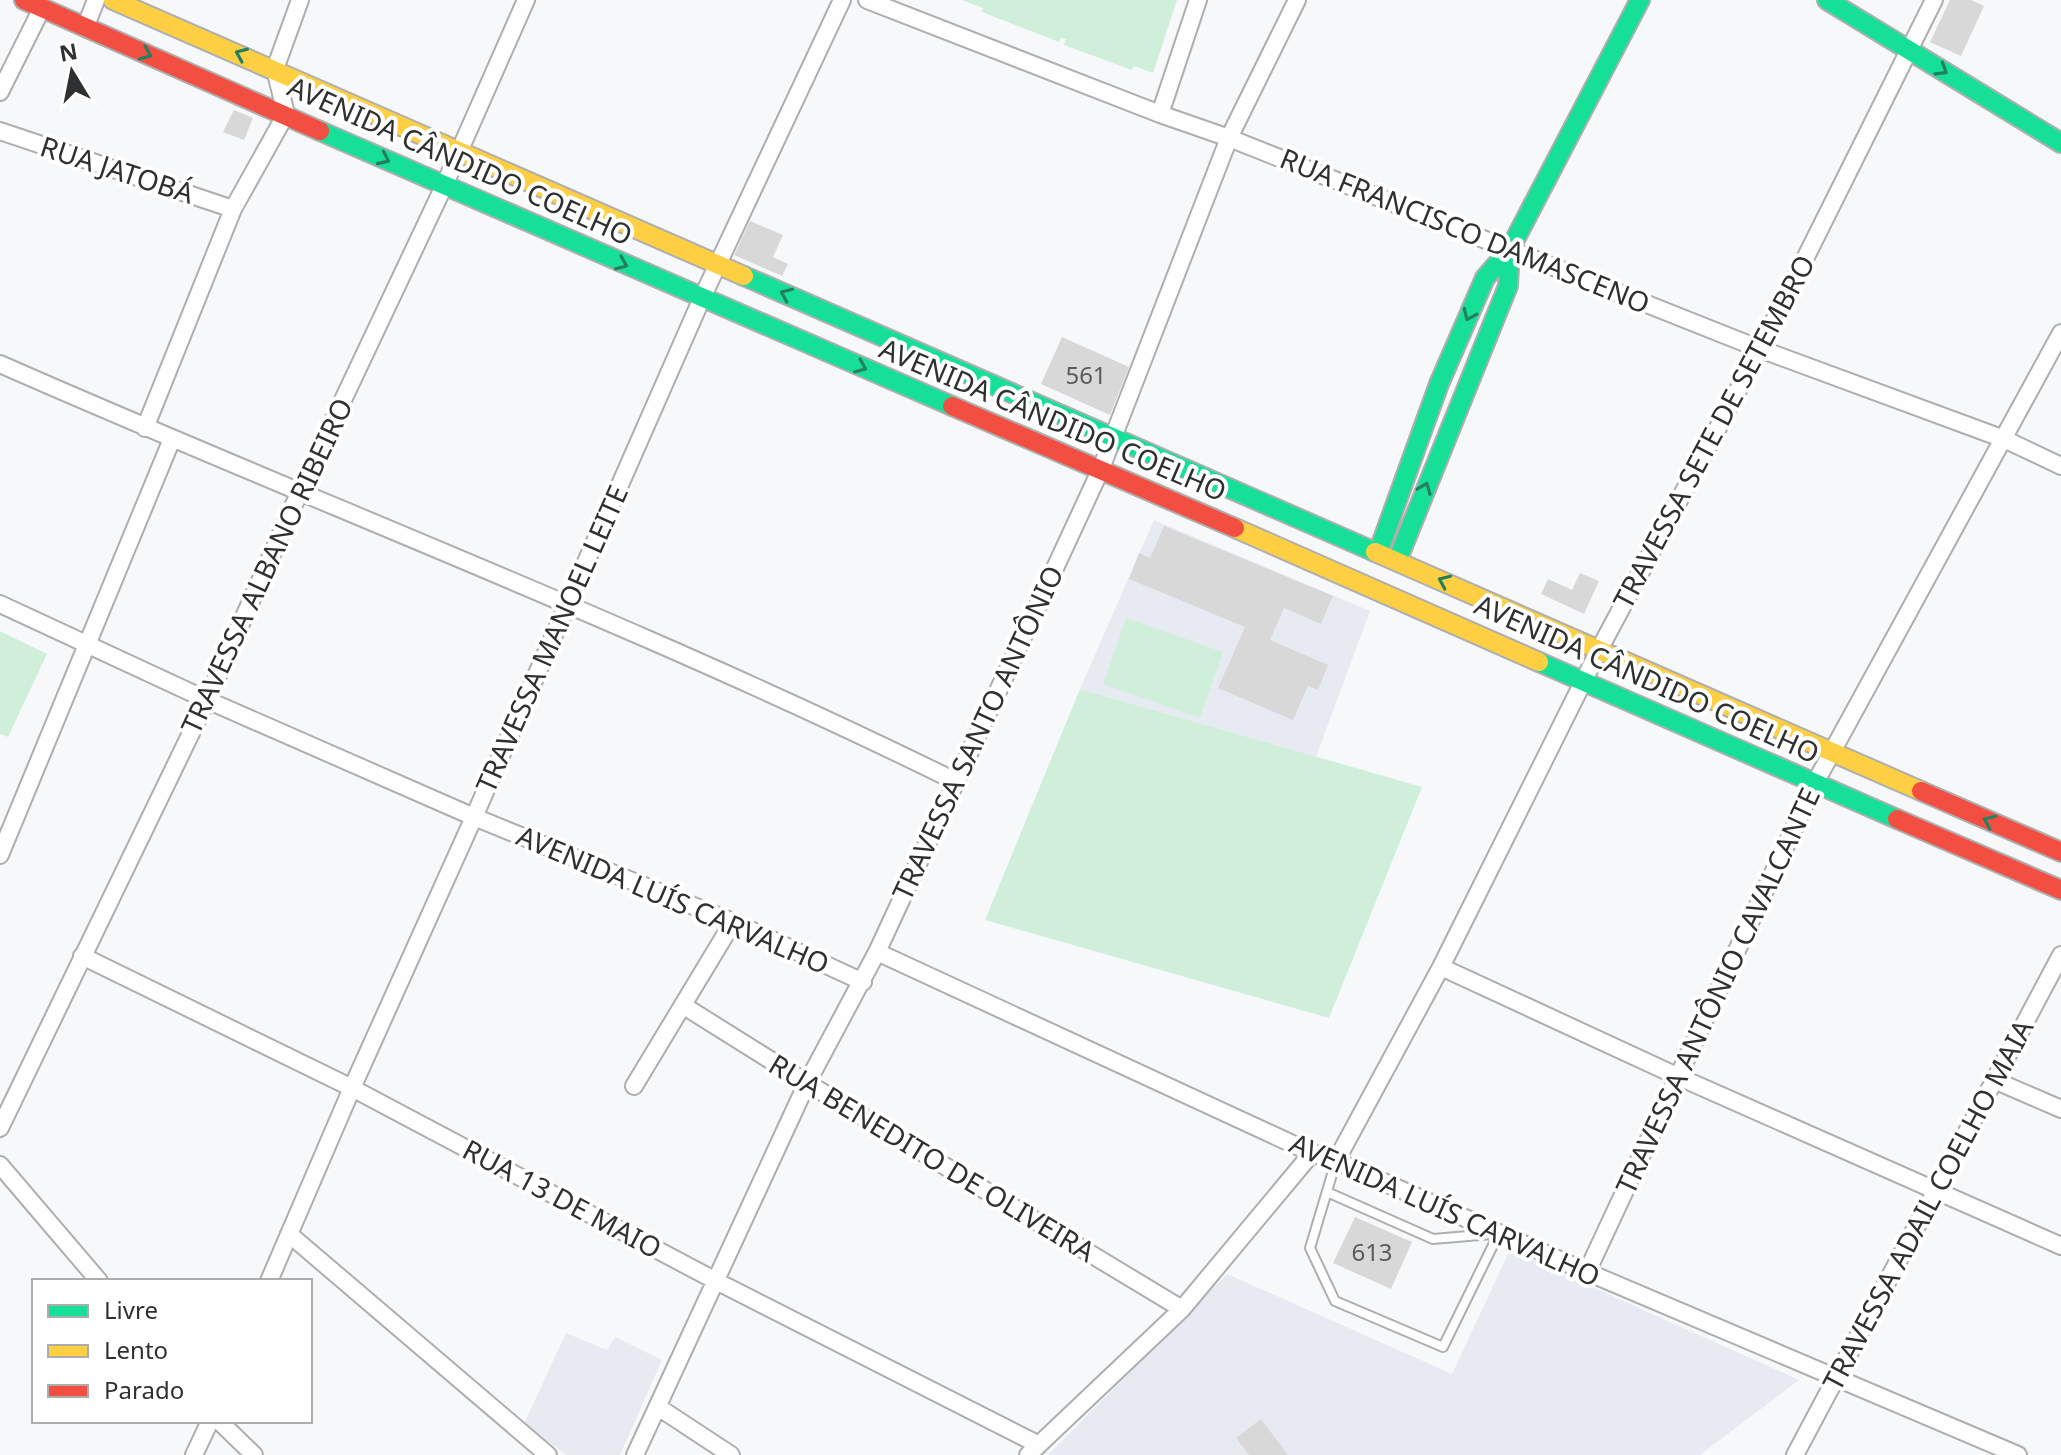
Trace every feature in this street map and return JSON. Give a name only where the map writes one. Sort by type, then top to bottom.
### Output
[{"type":"main road","name":"AVENIDA CÂNDIDO COELHO","points":[[24,0],[2061,890]]},
{"type":"main road","name":"AVENIDA CÂNDIDO COELHO","points":[[113,0],[1113,440],[2061,852]]},
{"type":"main road","points":[[1378,553],[1439,384],[1485,278],[1510,249],[1640,0]]},
{"type":"main road","points":[[1827,0],[2061,143]]},
{"type":"main road","points":[[1397,561],[1508,286],[1510,249]]},
{"type":"main road","points":[[1439,384],[1462,395]]},
{"type":"street","points":[[85,28],[96,0]]},
{"type":"street","points":[[145,428],[233,209],[286,114],[275,69],[300,0]]},
{"type":"street","name":"TRAVESSA ALBANO RIBEIRO","points":[[0,1128],[207,700],[300,491],[444,186],[526,0]]},
{"type":"street","name":"TRAVESSA MANOEL LEITE","points":[[270,1279],[702,298],[842,0]]},
{"type":"street","name":"RUA FRANCISCO DAMASCENO","points":[[867,0],[1229,138],[1760,349],[2004,439],[2061,466]]},
{"type":"street","points":[[1160,114],[1198,0]]},
{"type":"street","name":"TRAVESSA SANTO ANTÔNIO","points":[[635,1455],[807,1083],[863,982],[1100,471],[1229,138],[1297,0]]},
{"type":"street","name":"TRAVESSA SETE DE SETEMBRO","points":[[1336,1161],[1441,967],[1599,650],[1760,349],[1934,0]]},
{"type":"street","points":[[0,92],[42,8]]},
{"type":"street","name":"RUA JATOBÁ","points":[[0,131],[233,209]]},
{"type":"street","name":"TRAVESSA ANTÔNIO CAVALCANTE","points":[[1587,1272],[1815,783],[2061,333]]},
{"type":"street","points":[[0,364],[145,428],[566,603],[838,723],[955,781]]},
{"type":"street","points":[[0,855],[172,439]]},
{"type":"street","name":"AVENIDA LUÍS CARVALHO","points":[[0,604],[207,700],[474,817],[733,922],[863,982]]},
{"type":"street","points":[[634,1086],[733,922]]},
{"type":"street","name":"AVENIDA LUÍS CARVALHO","points":[[877,952],[1312,1153],[2018,1455]]},
{"type":"street","name":"TRAVESSA ADAIL COELHO MAIA","points":[[1795,1455],[2061,955]]},
{"type":"street","name":"RUA 13 DE MAIO","points":[[82,956],[352,1088],[1034,1450]]},
{"type":"street","points":[[1441,967],[1679,1077],[2061,1246]]},
{"type":"street","name":"RUA BENEDITO DE OLIVEIRA","points":[[684,1006],[1182,1309]]},
{"type":"street","points":[[1994,1080],[2061,1109]]},
{"type":"street","points":[[1034,1450],[1182,1309],[1312,1153]]},
{"type":"street","points":[[0,1165],[97,1279]]},
{"type":"street","points":[[289,1234],[548,1455]]},
{"type":"street","points":[[658,1407],[731,1455]]},
{"type":"street","points":[[194,1455],[209,1423]]},
{"type":"street","points":[[221,1423],[254,1455]]},
{"type":"lane","points":[[1336,1161],[1310,1248],[1335,1301],[1443,1347],[1499,1233]]},
{"type":"lane","points":[[1327,1192],[1433,1239],[1499,1233]]},
{"type":"shaded area","points":[[1154,520],[1370,611],[1316,757],[1080,689]]},
{"type":"shaded area","points":[[1510,1250],[1799,1380],[1700,1455],[1048,1455],[1227,1274],[1452,1374]]},
{"type":"shaded area","points":[[566,1333],[607,1350],[615,1337],[662,1360],[620,1455],[567,1455],[524,1424]]},
{"type":"green space","points":[[962,0],[1177,0],[1153,73],[1134,66],[1132,70],[1064,45],[1066,39],[1061,38],[1059,42],[982,12],[983,8]]},
{"type":"green space","points":[[1126,618],[1223,652],[1200,718],[1103,684]]},
{"type":"green space","points":[[0,631],[47,654],[8,737],[0,734]]},
{"type":"green space","points":[[1080,689],[1422,787],[1329,1018],[985,920]]},
{"type":"building","points":[[1950,0],[1971,0],[1984,6],[1961,56],[1930,42]]},
{"type":"building","points":[[234,110],[253,118],[244,140],[223,132]]},
{"type":"building","points":[[750,221],[783,235],[773,257],[788,264],[782,276],[734,255]]},
{"type":"building","points":[[1062,337],[1129,367],[1110,415],[1041,384]]},
{"type":"building","points":[[1164,526],[1333,596],[1321,624],[1284,608],[1270,640],[1328,665],[1318,690],[1308,686],[1293,720],[1218,688],[1245,627],[1129,579],[1139,553],[1150,558]]},
{"type":"building","points":[[1580,573],[1599,581],[1584,614],[1541,594],[1548,579],[1572,590]]},
{"type":"building","points":[[1355,1217],[1412,1242],[1391,1289],[1333,1263]]},
{"type":"building","points":[[1261,1419],[1288,1455],[1249,1455],[1236,1438]]},
{"type":"traffic: fast","points":[[1378,553],[1439,384],[1485,278],[1510,249],[1640,0]]},
{"type":"traffic: fast","points":[[1827,0],[2061,143]]},
{"type":"traffic: fast","points":[[320,131],[952,406]]},
{"type":"traffic: fast","points":[[1397,561],[1508,286],[1510,249]]},
{"type":"traffic: fast","points":[[744,276],[1375,552]]},
{"type":"traffic: fast","points":[[1539,662],[1897,819]]},
{"type":"traffic: slow","points":[[113,0],[744,276]]},
{"type":"traffic: slow","points":[[1235,528],[1539,662]]},
{"type":"traffic: slow","points":[[1375,552],[1921,791]]},
{"type":"traffic: jam","points":[[24,0],[320,131]]},
{"type":"traffic: jam","points":[[952,406],[1235,528]]},
{"type":"traffic: jam","points":[[1921,791],[2061,852]]},
{"type":"traffic: jam","points":[[1897,819],[2061,890]]}]
